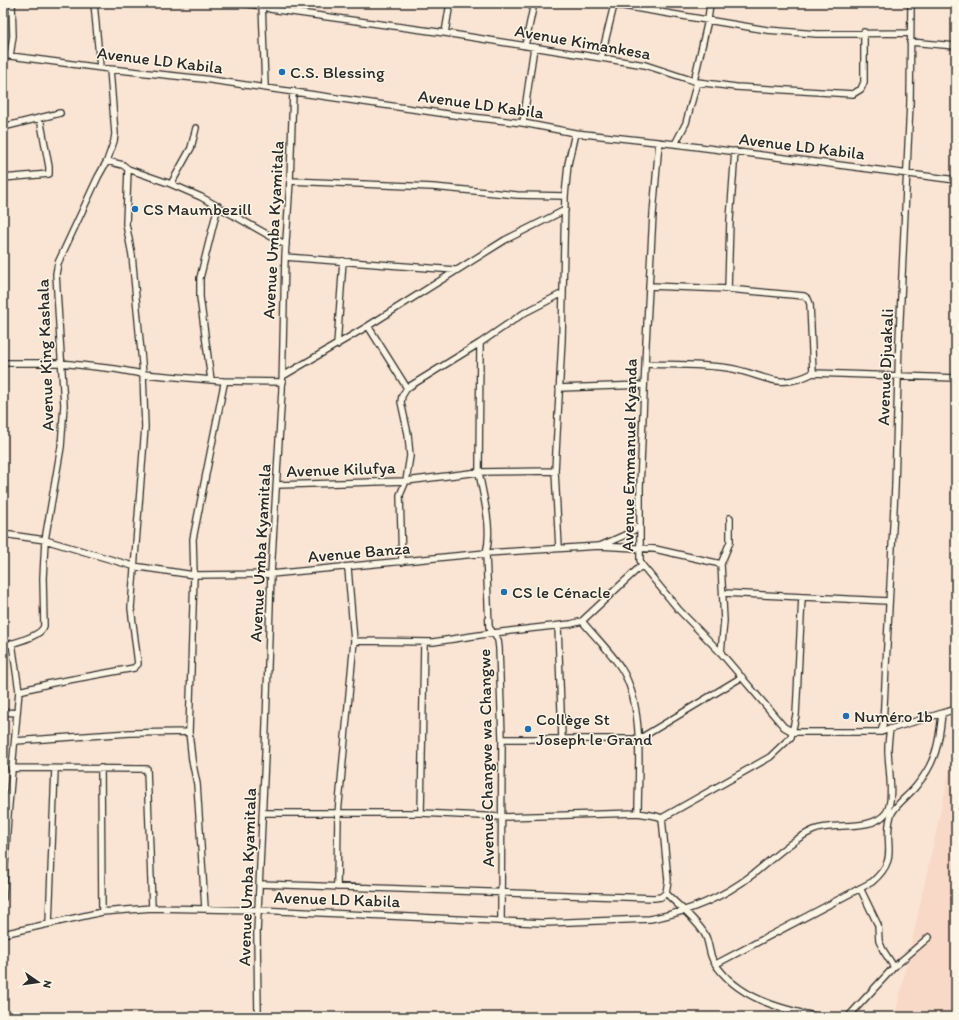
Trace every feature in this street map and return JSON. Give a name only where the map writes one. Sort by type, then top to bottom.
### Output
[{"type":"street","points":[[10,56],[13,36],[12,3]]},
{"type":"street","points":[[94,3],[100,67]]},
{"type":"street","name":"Avenue Kimankesa","points":[[243,3],[262,4],[275,10],[445,33],[645,65],[695,81],[736,86],[853,94],[861,89],[864,82],[864,32]]},
{"type":"street","points":[[445,33],[450,3]]},
{"type":"street","points":[[525,46],[534,3]]},
{"type":"street","points":[[605,3],[767,30],[803,32],[910,33]]},
{"type":"street","points":[[674,144],[686,123],[708,20],[710,3]]},
{"type":"street","name":"Avenue Djuakali","points":[[881,732],[883,725],[888,601],[895,488],[898,377],[908,174],[911,3]]},
{"type":"street","points":[[262,4],[264,87]]},
{"type":"street","points":[[601,58],[617,5]]},
{"type":"street","points":[[910,42],[956,46]]},
{"type":"street","points":[[523,123],[534,47]]},
{"type":"street","name":"Avenue LD Kabila","points":[[3,55],[264,87],[454,115],[523,123],[575,132],[956,180]]},
{"type":"street","name":"Avenue King Kashala","points":[[12,643],[36,635],[43,630],[45,540],[62,447],[64,405],[56,290],[58,263],[107,161],[114,141],[115,134],[110,69]]},
{"type":"street","name":"Avenue Umba Kyamitala","points":[[258,1017],[258,910],[263,813],[271,574],[283,379],[285,257],[290,181],[293,91]]},
{"type":"street","points":[[3,127],[60,113]]},
{"type":"street","points":[[3,178],[48,174],[50,167],[40,118]]},
{"type":"street","points":[[171,184],[191,148],[196,128]]},
{"type":"street","points":[[559,548],[555,471],[560,388],[565,196],[568,164],[575,132]]},
{"type":"street","name":"Avenue Emmanuel Kyanda","points":[[659,142],[644,385],[639,527],[639,548],[642,565],[679,610],[742,677],[784,727],[793,732]]},
{"type":"street","points":[[728,289],[730,220],[735,152]]},
{"type":"street","points":[[107,161],[123,165],[128,169],[171,184],[218,206],[250,226],[286,245]]},
{"type":"street","points":[[19,691],[137,666],[131,608],[133,566],[145,427],[143,374],[132,255],[126,224],[128,169]]},
{"type":"street","points":[[290,181],[419,186],[517,195],[565,196]]},
{"type":"street","points":[[211,380],[200,297],[200,278],[218,206]]},
{"type":"street","points":[[3,363],[62,363],[143,374],[223,381],[283,379],[455,270],[516,234],[565,210]]},
{"type":"street","points":[[285,257],[455,270]]},
{"type":"street","points":[[337,345],[343,261]]},
{"type":"street","points":[[649,286],[728,289],[799,295],[808,299],[810,304],[813,372]]},
{"type":"street","points":[[402,562],[400,496],[406,481],[410,456],[408,434],[401,402],[402,396],[407,388],[480,343],[524,313],[563,293]]},
{"type":"street","points":[[368,326],[407,388]]},
{"type":"street","name":"Avenue Changwe wa Changwe","points":[[480,343],[479,472],[489,545],[486,553],[490,627],[498,640],[499,648],[502,739],[502,893]]},
{"type":"street","points":[[645,364],[729,368],[779,382],[800,380],[813,372],[898,377],[956,378]]},
{"type":"street","points":[[205,908],[197,784],[192,760],[189,732],[194,533],[224,384],[223,381]]},
{"type":"street","points":[[560,388],[644,385]]},
{"type":"street","name":"Avenue Kilufya","points":[[277,485],[406,481],[479,472],[555,471]]},
{"type":"street","points":[[721,654],[724,621],[721,564],[730,542],[730,518]]},
{"type":"street","points":[[599,546],[625,536],[639,527]]},
{"type":"street","name":"Avenue Banza","points":[[3,534],[45,540],[133,566],[194,575],[271,574],[348,568],[486,553],[599,546],[670,551],[697,560],[721,564]]},
{"type":"street","points":[[354,641],[424,643],[493,633],[558,626],[582,621],[642,565]]},
{"type":"street","points":[[338,887],[338,814],[354,641],[348,568]]},
{"type":"street","points":[[723,594],[888,601]]},
{"type":"street","points":[[263,813],[421,813],[502,817],[638,813],[662,818],[770,757],[786,743],[793,732],[796,715],[802,597]]},
{"type":"street","points":[[582,621],[621,668],[626,677],[632,696],[639,739],[638,813]]},
{"type":"street","points":[[558,626],[562,739]]},
{"type":"street","points":[[3,646],[12,643],[19,691],[3,898]]},
{"type":"street","points":[[421,813],[424,643]]},
{"type":"street","points":[[502,739],[639,739],[742,677]]},
{"type":"street","points":[[793,732],[881,732],[956,709]]},
{"type":"street","points":[[3,712],[17,713]]},
{"type":"street","name":"Avenue LD Kabila","points":[[3,934],[102,912],[152,908],[258,910],[543,923],[650,919],[701,906],[719,897],[750,876],[793,843],[814,830],[870,823],[890,812],[918,785],[936,753],[942,714]]},
{"type":"street","points":[[716,964],[872,882],[883,873],[888,865],[890,855],[890,771],[888,750],[890,729]]},
{"type":"street","points":[[15,741],[130,733],[189,732]]},
{"type":"street","points":[[12,768],[145,768],[148,771],[152,908]]},
{"type":"street","points":[[101,768],[102,912]]},
{"type":"street","points":[[49,924],[55,769]]},
{"type":"street","points":[[662,818],[668,880],[666,893],[705,934],[711,955],[716,964],[728,978],[746,994],[778,1006],[819,1017]]},
{"type":"street","name":"Avenue LD Kabila","points":[[259,884],[654,898],[661,897],[666,893]]},
{"type":"street","points":[[860,888],[878,925],[883,950],[894,967]]},
{"type":"street","points":[[501,920],[502,893]]},
{"type":"street","points":[[848,1017],[894,967],[929,937]]},
{"type":"shaded area","points":[[956,743],[956,1017],[895,1017]]},
{"type":"place","name":"C.S. Blessing","points":[[282,72]]},
{"type":"place","name":"CS Maumbezill","points":[[135,209]]},
{"type":"place","name":"CS le Cénacle","points":[[504,592]]},
{"type":"place","name":"Numéro 1b","points":[[846,716]]},
{"type":"place","name":"Collège St Joseph le Grand","points":[[528,729]]}]
